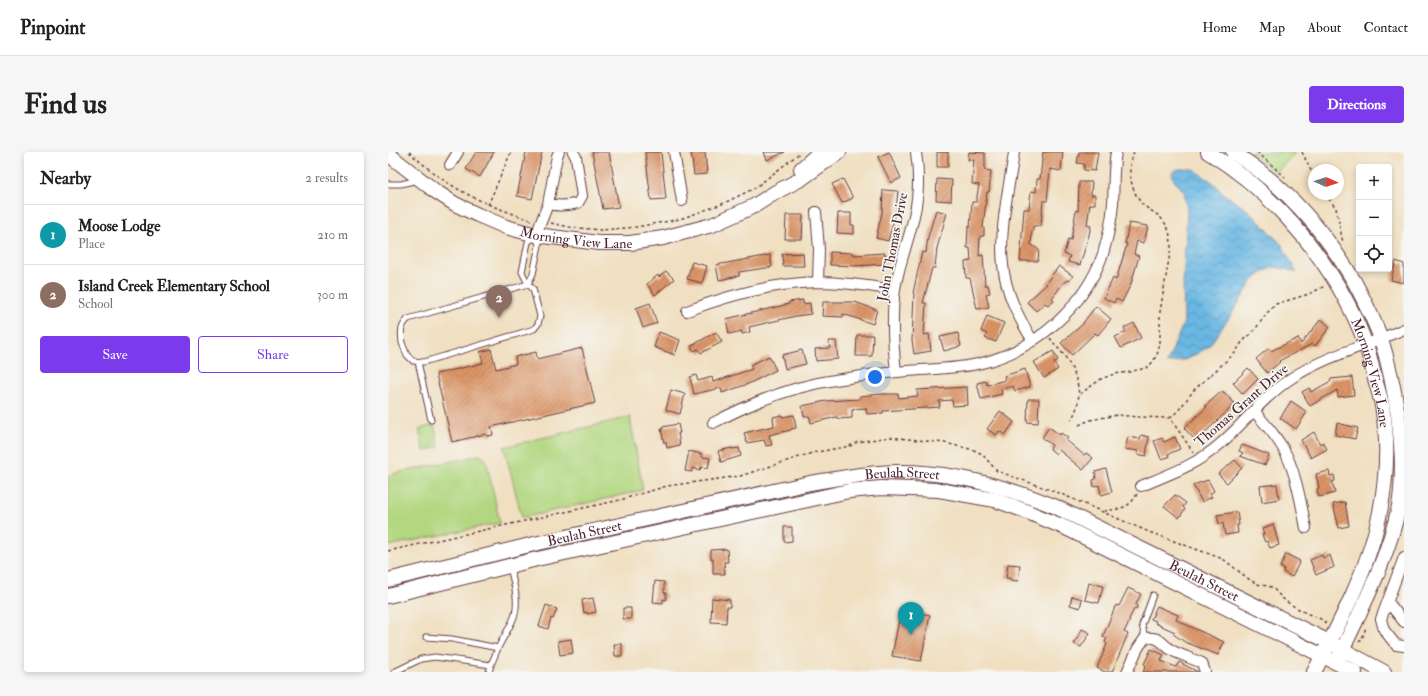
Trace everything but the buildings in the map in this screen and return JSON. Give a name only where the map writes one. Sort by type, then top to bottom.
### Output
[{"type":"main road","name":"Morning View Lane","points":[[776,192],[820,152]]},
{"type":"main road","name":"Morning View Lane","points":[[388,154],[421,180],[450,200],[478,215],[506,227],[536,235],[599,243],[630,242],[663,238],[712,225],[754,206],[801,179],[838,152]]},
{"type":"main road","name":"Morning View Lane","points":[[1208,152],[1234,170],[1268,199],[1299,232],[1326,267],[1350,308],[1366,345],[1383,411],[1386,452],[1384,489],[1374,538],[1363,569],[1330,642],[1314,672]]},
{"type":"main road","name":"Morning View Lane","points":[[1233,152],[1248,162],[1283,191],[1327,240],[1341,260],[1364,300],[1380,338],[1395,393],[1401,438],[1403,482],[1399,506],[1385,557],[1334,668]]},
{"type":"main road","name":"Beulah Street","points":[[388,580],[507,551],[848,476],[881,473],[942,475],[970,479],[1000,487],[1027,495],[1054,506],[1330,642],[1384,672]]},
{"type":"main road","name":"Beulah Street","points":[[388,596],[510,566],[849,491],[881,488],[939,490],[995,500],[1049,520],[1322,657],[1334,668],[1355,672]]},
{"type":"main road","points":[[507,551],[510,566]]},
{"type":"street","points":[[450,165],[458,152]]},
{"type":"street","points":[[536,235],[540,221],[548,204],[559,152]]},
{"type":"street","points":[[548,204],[557,206],[571,205],[578,203],[582,196],[576,157],[572,152]]},
{"type":"street","points":[[674,152],[682,201]]},
{"type":"street","name":"John Thomas Drive","points":[[896,372],[893,321],[895,290],[914,215],[918,185],[916,152]]},
{"type":"street","points":[[712,423],[774,395],[800,387],[834,380],[896,372],[961,367],[983,363],[1008,354],[1033,341],[1066,314],[1091,280],[1103,254],[1112,218],[1114,164],[1116,152]]},
{"type":"street","points":[[1014,153],[1003,229],[1003,266],[1008,290],[1013,304],[1022,324],[1033,341]]},
{"type":"street","points":[[816,212],[819,249],[818,282]]},
{"type":"street","points":[[687,311],[754,290],[788,285],[818,282],[860,284],[895,290]]},
{"type":"street","name":"Thomas Grant Drive","points":[[1141,486],[1198,461],[1219,445],[1277,388],[1304,370],[1327,358],[1366,345],[1404,329]]},
{"type":"street","points":[[1254,411],[1273,433],[1287,456],[1294,474],[1306,528]]},
{"type":"street","points":[[1404,557],[1381,619],[1384,630],[1396,645],[1404,646]]},
{"type":"street","points":[[1388,602],[1404,622]]},
{"type":"street","points":[[1127,672],[1138,648],[1145,638],[1153,637],[1162,641],[1168,648],[1202,662],[1205,672]]},
{"type":"lane","points":[[388,184],[401,184],[421,180]]},
{"type":"lane","points":[[536,235],[528,242],[522,272],[528,284],[533,289],[540,316],[538,324],[534,329],[424,362],[413,361],[407,355],[402,343],[401,330],[403,324],[408,319],[528,284],[533,274],[539,245],[536,235]]},
{"type":"lane","points":[[418,362],[431,420]]},
{"type":"lane","points":[[489,672],[498,648],[515,615],[517,606],[510,566]]},
{"type":"lane","points":[[1145,638],[1142,625],[1153,595]]},
{"type":"lane","points":[[426,637],[498,648]]},
{"type":"lane","points":[[394,672],[421,659],[435,656],[491,665]]},
{"type":"path","points":[[409,152],[436,175],[452,186],[488,205],[540,221],[569,227],[600,230],[636,227],[680,219],[722,204],[755,188],[801,152]]},
{"type":"path","points":[[488,205],[511,152]]},
{"type":"path","points":[[1080,394],[1101,379],[1114,374],[1146,368],[1153,362],[1158,352],[1160,343],[1160,312],[1171,247],[1171,236],[1168,226],[1159,216],[1143,204],[1134,191],[1131,181],[1130,163],[1134,152]]},
{"type":"path","points":[[1302,152],[1308,165]]},
{"type":"path","points":[[1330,200],[1336,208],[1343,243]]},
{"type":"path","points":[[1079,425],[1090,420],[1117,415],[1170,418],[1178,411],[1194,390],[1235,353],[1242,342],[1254,331],[1267,313],[1276,304],[1309,294],[1327,285]]},
{"type":"path","points":[[1046,331],[1068,363],[1079,388],[1080,394],[1076,413],[1071,420]]},
{"type":"path","points":[[1170,418],[1187,441],[1198,461]]},
{"type":"path","points":[[388,551],[396,548],[620,500],[667,486],[740,476],[812,453],[850,446],[857,442],[890,437],[945,443],[974,450],[982,454],[997,472],[1037,485],[1149,532],[1222,559],[1257,584],[1272,587],[1290,604],[1322,620],[1327,625]]},
{"type":"path","points":[[1102,511],[1122,509],[1133,502],[1141,486]]},
{"type":"green space","points":[[1250,152],[1296,152],[1276,173]]},
{"type":"green space","points":[[630,417],[643,490],[522,518],[504,447]]},
{"type":"green space","points":[[434,425],[439,447],[424,451],[419,429]]},
{"type":"green space","points":[[480,455],[486,460],[500,523],[388,546],[388,475]]},
{"type":"water","points":[[1179,169],[1193,169],[1215,184],[1225,195],[1250,212],[1282,245],[1297,273],[1274,267],[1263,272],[1253,280],[1229,318],[1208,347],[1188,359],[1167,363],[1184,322],[1183,284],[1187,210],[1184,192],[1173,178],[1172,172]]},
{"type":"place","name":"Island Creek Elementary School","points":[[499,318]]},
{"type":"place","name":"Moose Lodge","points":[[911,635]]}]
